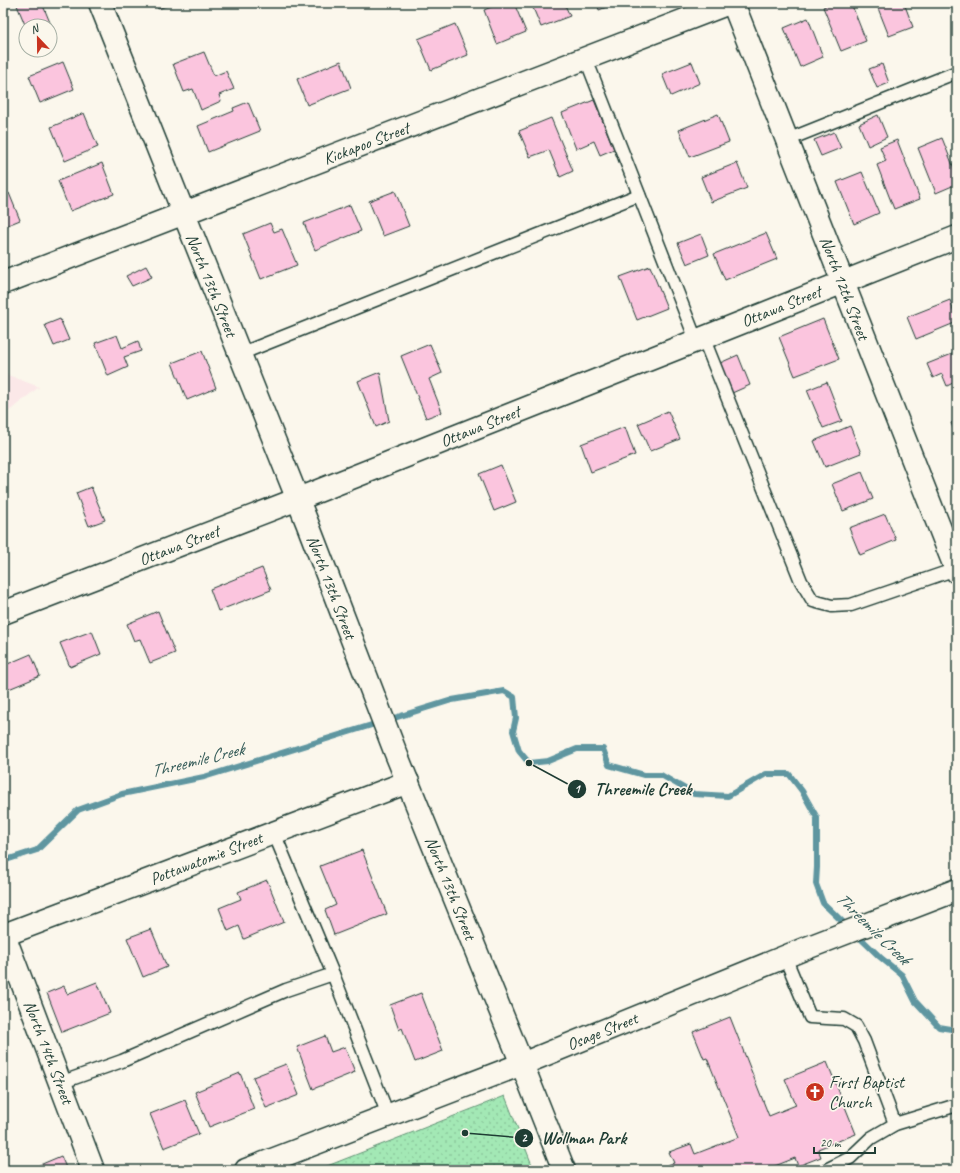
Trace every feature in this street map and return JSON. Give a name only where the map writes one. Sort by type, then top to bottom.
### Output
[{"type":"street","name":"North 13th Street","points":[[100,3],[298,499],[395,751],[564,1170]]},
{"type":"street","name":"Kickapoo Street","points":[[3,283],[729,3]]},
{"type":"street","name":"North 12th Street","points":[[733,3],[957,570]]},
{"type":"street","name":"Ottawa Street","points":[[3,613],[298,499],[957,236]]},
{"type":"street","name":"Pottawatomie Street","points":[[4,935],[408,782]]},
{"type":"street","name":"Osage Street","points":[[246,1170],[522,1064],[794,953],[957,890]]},
{"type":"street","name":"North 14th Street","points":[[4,935],[93,1170]]},
{"type":"lane","points":[[586,59],[639,194],[699,339],[801,581],[813,601],[832,606],[851,605],[957,570]]},
{"type":"lane","points":[[787,140],[957,72]]},
{"type":"lane","points":[[240,354],[639,194]]},
{"type":"lane","points":[[274,833],[333,974],[388,1116]]},
{"type":"lane","points":[[794,953],[810,1017],[844,1019],[856,1026],[866,1046],[895,1124]]},
{"type":"lane","points":[[60,1083],[122,1062],[286,990],[333,974]]},
{"type":"lane","points":[[826,1170],[850,1158],[871,1138],[895,1124],[957,1105]]},
{"type":"shaded area","points":[[3,373],[39,387],[3,416]]},
{"type":"green space","points":[[505,1096],[534,1170],[317,1170]]},
{"type":"building","points":[[16,3],[42,3],[48,18],[22,18]]},
{"type":"building","points":[[156,3],[174,3],[158,9]]},
{"type":"building","points":[[501,3],[514,3],[526,32],[497,44],[484,10]]},
{"type":"building","points":[[531,3],[564,3],[570,16],[541,27]]},
{"type":"building","points":[[597,3],[617,3],[599,10]]},
{"type":"building","points":[[833,3],[851,3],[866,41],[841,51],[823,7]]},
{"type":"building","points":[[876,3],[904,3],[913,27],[889,36]]},
{"type":"building","points":[[808,18],[823,57],[800,67],[784,28]]},
{"type":"building","points":[[455,24],[468,55],[431,70],[418,39]]},
{"type":"building","points":[[204,52],[214,76],[226,71],[234,89],[219,95],[221,101],[201,110],[193,89],[184,92],[173,64]]},
{"type":"building","points":[[341,61],[351,88],[307,105],[297,79]]},
{"type":"building","points":[[63,62],[74,89],[40,103],[29,76]]},
{"type":"building","points":[[692,62],[700,83],[671,96],[662,74]]},
{"type":"building","points":[[882,64],[889,83],[877,88],[869,69]]},
{"type":"building","points":[[594,100],[614,149],[600,155],[594,141],[576,149],[562,113]]},
{"type":"building","points":[[248,102],[260,131],[208,152],[198,126],[234,111],[233,108]]},
{"type":"building","points":[[84,113],[98,147],[65,161],[51,127]]},
{"type":"building","points":[[718,114],[729,142],[690,157],[679,130]]},
{"type":"building","points":[[878,115],[887,137],[868,146],[859,124]]},
{"type":"building","points":[[551,118],[573,171],[560,177],[549,150],[530,157],[519,131]]},
{"type":"building","points":[[834,132],[841,148],[821,156],[814,140]]},
{"type":"building","points":[[942,138],[957,176],[957,184],[936,193],[918,148]]},
{"type":"building","points":[[897,140],[920,199],[894,209],[877,165],[886,161],[880,147]]},
{"type":"building","points":[[102,163],[114,194],[70,211],[58,181]]},
{"type":"building","points":[[737,163],[747,188],[711,202],[701,177]]},
{"type":"building","points":[[862,172],[879,213],[854,224],[837,182]]},
{"type":"building","points":[[395,191],[409,226],[383,236],[369,201]]},
{"type":"building","points":[[9,193],[20,220],[3,227],[3,195]]},
{"type":"building","points":[[350,205],[361,231],[315,250],[304,223]]},
{"type":"building","points":[[270,223],[274,232],[282,229],[297,265],[261,279],[243,234]]},
{"type":"building","points":[[766,233],[777,259],[725,280],[714,254]]},
{"type":"building","points":[[701,234],[709,255],[687,264],[678,243]]},
{"type":"building","points":[[146,266],[152,277],[132,286],[126,276]]},
{"type":"building","points":[[650,266],[667,308],[637,320],[620,277]]},
{"type":"building","points":[[950,300],[957,322],[916,339],[907,317]]},
{"type":"building","points":[[60,319],[69,340],[54,346],[45,325]]},
{"type":"building","points":[[823,319],[839,359],[795,376],[779,337]]},
{"type":"building","points":[[117,335],[122,348],[138,341],[141,351],[124,357],[128,367],[108,376],[95,343]]},
{"type":"building","points":[[430,344],[442,373],[429,379],[442,412],[426,418],[401,356]]},
{"type":"building","points":[[202,351],[216,388],[187,400],[172,363]]},
{"type":"building","points":[[957,352],[957,381],[947,386],[942,374],[933,378],[927,364]]},
{"type":"building","points":[[738,355],[750,385],[732,393],[720,363]]},
{"type":"building","points":[[380,372],[389,421],[376,427],[358,381]]},
{"type":"building","points":[[827,382],[842,421],[823,428],[807,390]]},
{"type":"building","points":[[668,411],[680,439],[650,451],[638,424]]},
{"type":"building","points":[[957,420],[957,438],[951,423]]},
{"type":"building","points":[[850,426],[861,453],[825,467],[814,441]]},
{"type":"building","points":[[625,427],[635,455],[591,472],[581,444]]},
{"type":"building","points":[[501,465],[516,502],[494,511],[479,474]]},
{"type":"building","points":[[862,472],[873,499],[843,511],[832,484]]},
{"type":"building","points":[[91,487],[105,520],[89,526],[76,493]]},
{"type":"building","points":[[885,514],[896,540],[860,555],[849,528]]},
{"type":"building","points":[[262,568],[271,590],[218,611],[210,589]]},
{"type":"building","points":[[158,611],[175,653],[150,663],[140,639],[134,641],[127,624]]},
{"type":"building","points":[[92,631],[101,654],[70,667],[60,643]]},
{"type":"building","points":[[31,654],[40,676],[4,691],[3,666]]},
{"type":"building","points":[[362,850],[387,914],[334,935],[325,910],[336,905],[320,866]]},
{"type":"building","points":[[267,880],[284,922],[244,939],[239,926],[228,931],[219,908],[241,899],[238,892]]},
{"type":"building","points":[[151,929],[167,967],[143,977],[127,938]]},
{"type":"building","points":[[97,982],[110,1013],[62,1032],[47,993],[64,986],[67,994]]},
{"type":"building","points":[[421,993],[443,1051],[415,1062],[402,1028],[399,1030],[390,1005]]},
{"type":"building","name":"First Baptist Church","points":[[730,1017],[769,1116],[796,1105],[785,1079],[827,1062],[856,1134],[818,1149],[821,1157],[798,1166],[795,1158],[765,1170],[669,1170],[667,1165],[674,1163],[669,1152],[691,1144],[695,1154],[739,1137],[707,1058],[704,1059],[693,1032]]},
{"type":"building","points":[[325,1036],[331,1052],[345,1047],[355,1072],[313,1089],[297,1047]]},
{"type":"building","points":[[286,1064],[299,1095],[266,1108],[253,1077]]},
{"type":"building","points":[[240,1073],[254,1109],[209,1127],[195,1092]]},
{"type":"building","points":[[185,1100],[199,1134],[164,1148],[150,1114]]},
{"type":"building","points":[[61,1156],[67,1170],[28,1170]]},
{"type":"waterway","name":"Threemile Creek","points":[[3,861],[37,850],[78,810],[122,794],[204,777],[452,700],[504,691],[514,697],[516,718],[513,731],[519,751],[529,763],[548,761],[577,749],[603,749],[609,765],[644,775],[661,775],[694,794],[728,796],[766,774],[789,774],[802,791],[817,818],[816,884],[823,903],[848,927]]},
{"type":"waterway","name":"Threemile Creek","points":[[856,934],[880,957],[902,975],[915,1001],[939,1027],[957,1030]]},
{"type":"place","name":"Threemile Creek","points":[[529,763]]},
{"type":"place","name":"First Baptist Church","points":[[815,1092]]},
{"type":"place","name":"Wollman Park","points":[[465,1133]]}]
